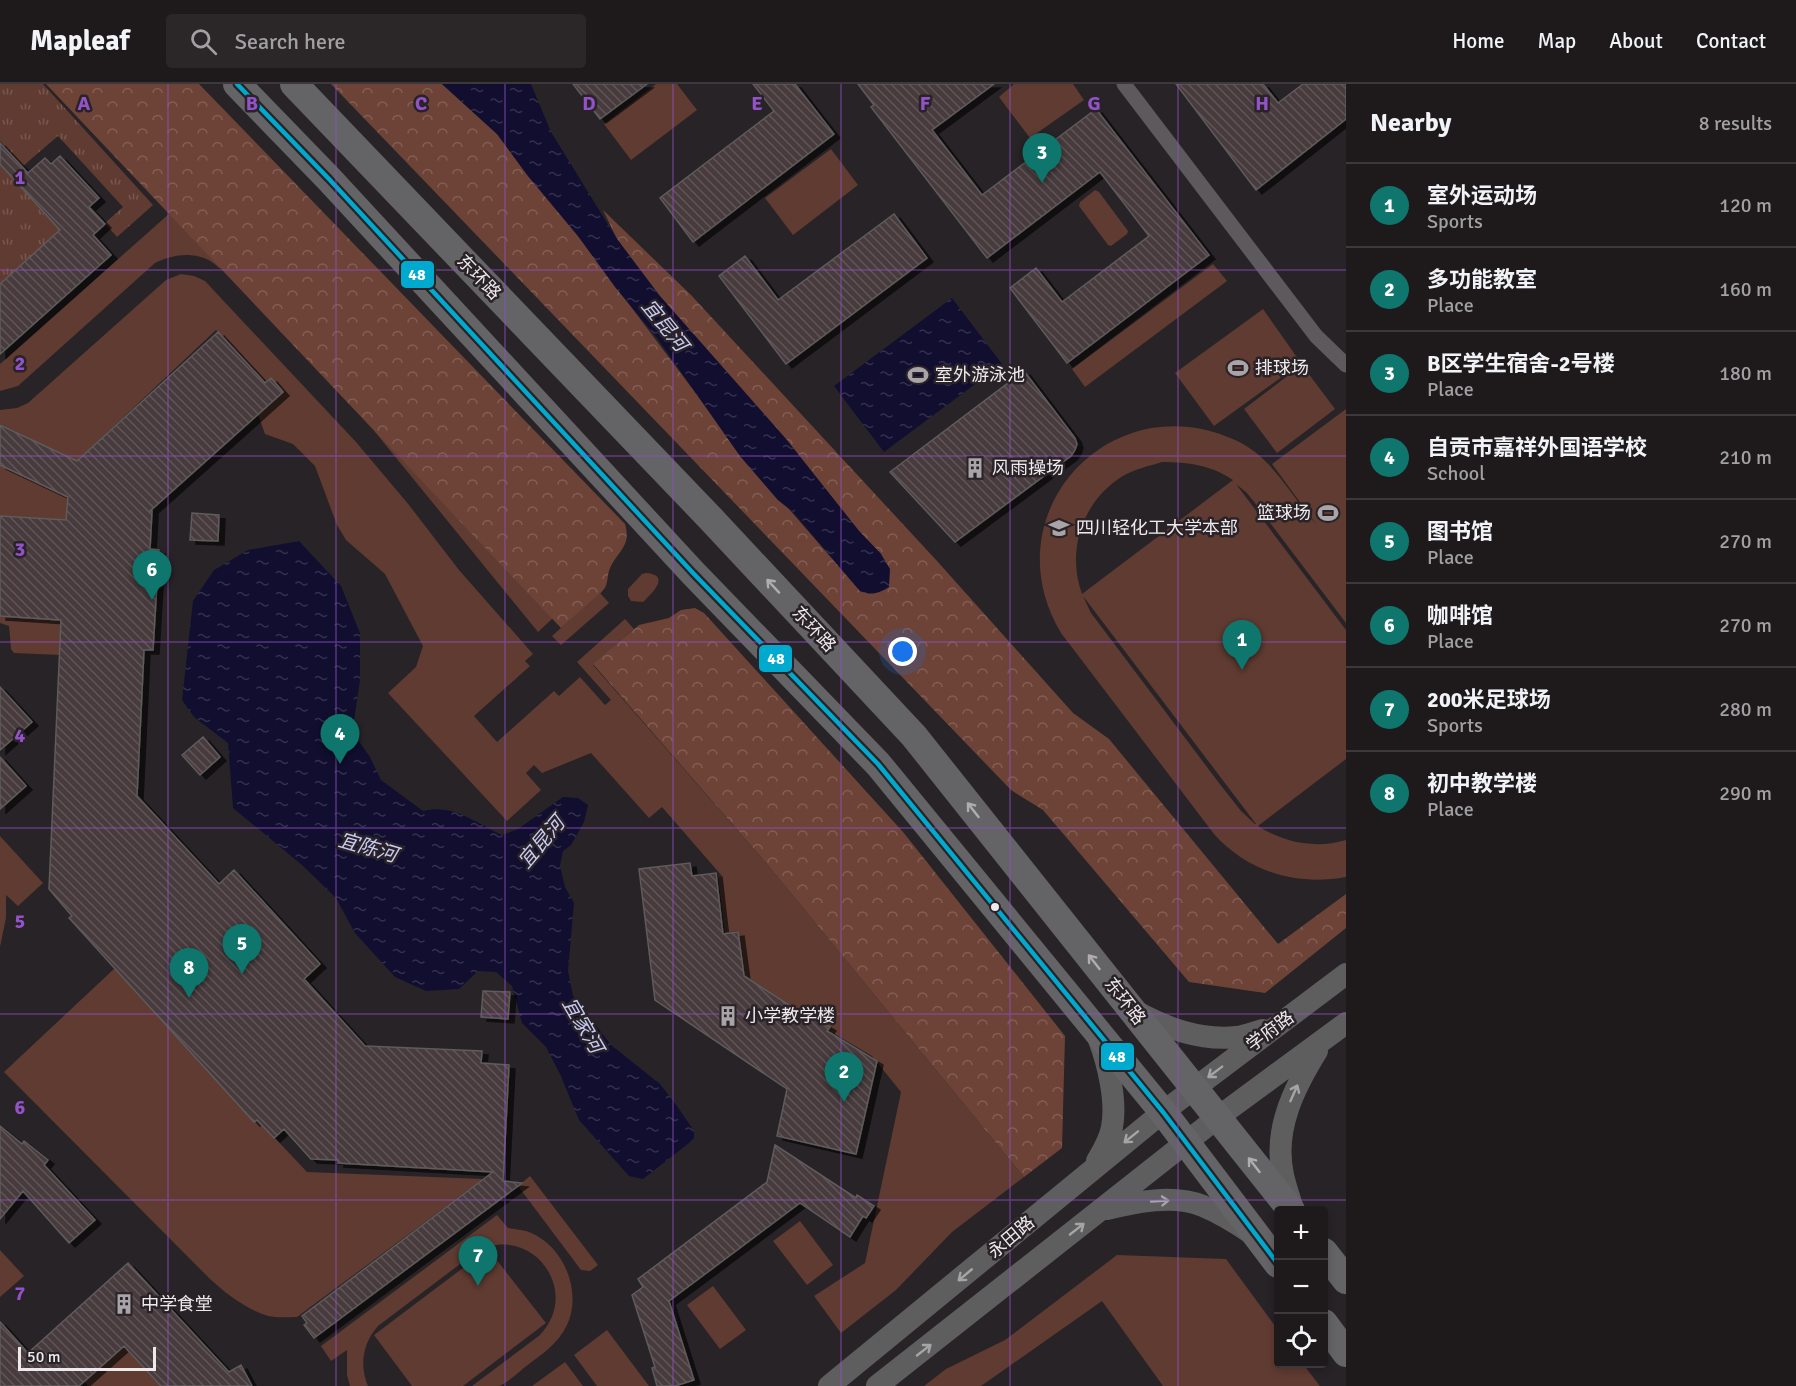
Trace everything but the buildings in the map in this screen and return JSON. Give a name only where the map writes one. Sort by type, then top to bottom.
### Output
[{"type":"highway","points":[[237,84],[329,178],[693,573],[878,764],[1163,1112],[1275,1260]]},
{"type":"highway","name":"东环路","points":[[294,84],[711,519],[914,736],[1289,1206]]},
{"type":"highway","points":[[1328,1258],[1346,1280]]},
{"type":"highway","points":[[1328,1330],[1346,1353]]},
{"type":"main road","name":"学府路","points":[[1193,1087],[1346,974]]},
{"type":"main road","points":[[1130,1008],[1178,1031],[1207,1037],[1238,1037],[1276,1026]]},
{"type":"main road","points":[[1217,1118],[1346,1023]]},
{"type":"main road","points":[[1092,1169],[1113,1127],[1113,1094],[1107,1062],[1094,1028]]},
{"type":"main road","points":[[1291,1206],[1282,1173],[1281,1134],[1291,1098],[1302,1074],[1323,1041]]},
{"type":"main road","name":"永田路","points":[[829,1386],[1193,1087]]},
{"type":"main road","name":"永田路","points":[[878,1386],[1217,1118]]},
{"type":"main road","points":[[1102,1210],[1136,1203],[1172,1200],[1201,1205],[1258,1237]]},
{"type":"street","points":[[1124,84],[1316,336],[1346,365]]},
{"type":"green space","points":[[0,84],[43,84],[153,205],[117,237],[105,223],[123,207],[58,136],[23,166],[0,141]]},
{"type":"green space","points":[[46,84],[199,84],[625,524],[627,532],[625,544],[612,564],[606,585],[600,594],[561,628]]},
{"type":"green space","points":[[331,84],[442,84],[497,134],[528,176],[578,236],[740,456],[860,591],[881,554],[859,531],[786,439],[659,295],[617,239],[603,210],[691,295],[937,561],[1073,713],[1109,739],[1278,944],[1346,894],[1346,928],[1265,993],[1189,982],[1043,810],[1011,790]]},
{"type":"green space","points":[[656,84],[677,84],[697,110],[631,160],[604,124]]},
{"type":"green space","points":[[1014,84],[1073,84],[1084,100],[1030,138],[999,97]]},
{"type":"green space","points":[[831,149],[858,185],[793,235],[765,198]]},
{"type":"green space","points":[[0,164],[60,230],[0,284]]},
{"type":"green space","points":[[1095,190],[1099,192],[1128,231],[1111,246],[1079,206],[1080,202]]},
{"type":"green space","points":[[170,213],[222,268],[205,258],[188,255],[171,257],[155,263],[18,386],[0,391],[0,364]]},
{"type":"green space","points":[[1213,264],[1227,281],[1085,387],[1072,369]]},
{"type":"green space","points":[[181,274],[205,281],[356,442],[459,570],[533,654],[525,661],[530,666],[474,716],[497,742],[554,691],[559,696],[580,677],[605,705],[611,700],[577,662],[625,619],[634,629],[593,665],[767,864],[1024,1177],[952,1232],[896,1290],[841,1333],[814,1296],[865,1263],[901,1092],[872,1056],[828,1030],[829,1028],[808,1013],[805,1016],[744,976],[738,931],[725,933],[718,877],[722,876],[662,807],[649,818],[591,753],[542,773],[534,765],[526,773],[541,790],[507,821],[388,693],[416,667],[423,646],[385,574],[346,540],[337,525],[315,466],[293,444],[265,434],[258,414],[284,392],[271,379],[265,383],[216,330],[77,461],[0,424],[0,410],[17,408],[28,403],[166,280]]},
{"type":"green space","name":"排球场","points":[[1263,309],[1301,363],[1214,426],[1175,373]]},
{"type":"green space","name":"排球场","points":[[1302,365],[1335,409],[1277,453],[1244,409]]},
{"type":"green space","points":[[1346,409],[1346,623],[1255,503],[1236,484],[1346,630],[1346,759],[1258,826],[1278,837],[1300,843],[1323,844],[1346,840],[1346,877],[1309,879],[1274,873],[1258,867],[1227,847],[1214,834],[1061,633],[1043,588],[1041,545],[1052,505],[1074,470],[1106,445],[1145,429],[1189,427],[1235,440],[1248,447],[1270,466],[1316,524],[1272,464]],"holes":[[[1162,462],[1199,465],[1233,480],[1082,594],[1076,560],[1077,544],[1088,512],[1097,498],[1123,476]],[[1083,596],[1256,824],[1241,811],[1219,783],[1091,613]]]},
{"type":"green space","points":[[371,427],[553,618],[538,632]]},
{"type":"green space","points":[[0,465],[68,497],[67,520],[0,517]]},
{"type":"green space","points":[[642,574],[658,577],[657,585],[643,602],[631,601],[628,589]]},
{"type":"green space","points":[[600,593],[609,603],[561,645],[552,636]]},
{"type":"green space","points":[[695,608],[704,613],[903,832],[1065,1036],[1062,1148],[1024,1177],[767,864],[593,664],[639,625],[669,618],[681,610]]},
{"type":"green space","points":[[0,616],[61,620],[60,655],[14,653],[11,649],[9,626],[0,623]]},
{"type":"green space","points":[[0,836],[43,883],[18,906],[6,895],[6,918],[0,947]]},
{"type":"green space","points":[[115,968],[307,1172],[483,1179],[297,1317],[268,1316],[244,1305],[209,1278],[4,1072]]},
{"type":"green space","points":[[530,1176],[598,1265],[590,1271],[581,1270],[518,1186]]},
{"type":"green space","points":[[497,1215],[508,1228],[526,1231],[539,1237],[559,1257],[566,1270],[573,1298],[567,1325],[559,1338],[502,1385],[472,1386],[540,1335],[552,1317],[556,1298],[553,1281],[544,1265],[531,1253],[514,1246],[496,1245],[476,1252],[378,1326],[364,1354],[365,1378],[368,1386],[350,1386],[347,1375],[347,1350],[331,1361],[321,1346]]},
{"type":"green space","points":[[800,1221],[833,1265],[807,1285],[773,1241]]},
{"type":"green space","points":[[488,1249],[546,1323],[463,1386],[412,1386],[374,1335]]},
{"type":"green space","points":[[0,1250],[24,1276],[0,1297]]},
{"type":"green space","points":[[1117,1255],[1226,1259],[1274,1325],[1274,1368],[1306,1368],[1320,1386],[1163,1386],[1102,1301],[981,1386],[924,1386],[946,1369],[1005,1340]]},
{"type":"green space","points":[[713,1286],[746,1330],[720,1349],[687,1305]]},
{"type":"green space","points":[[607,1330],[649,1386],[597,1386],[574,1355]]},
{"type":"green space","points":[[124,1346],[161,1386],[88,1386],[84,1381]]},
{"type":"green space","points":[[565,1362],[583,1386],[532,1386]]},
{"type":"water","name":"宜昆河","points":[[442,84],[531,84],[551,132],[617,239],[659,295],[786,439],[859,531],[881,554],[890,569],[889,587],[875,593],[860,591],[792,511],[778,500],[740,456],[657,338],[497,134]]},
{"type":"water","name":"室外游泳池","points":[[952,298],[1002,364],[884,452],[834,386]]},
{"type":"water","points":[[299,541],[341,586],[360,633],[360,680],[353,728],[381,780],[423,811],[434,809],[454,812],[502,835],[518,829],[563,797],[578,798],[588,805],[584,822],[571,845],[563,851],[560,866],[565,887],[574,903],[568,971],[573,996],[611,1045],[660,1084],[694,1131],[694,1138],[689,1143],[643,1179],[629,1176],[579,1120],[546,1047],[522,1023],[512,986],[496,972],[478,971],[459,989],[426,991],[395,977],[355,933],[336,898],[302,865],[233,808],[228,743],[194,717],[182,700],[193,601],[214,570],[248,550]]},
{"type":"transit line","name":"48","points":[[237,84],[329,179],[693,573],[878,764],[1163,1112],[1275,1260]]},
{"type":"place","name":"B区学生宿舍-2号楼","points":[[1042,183]]},
{"type":"place","name":"排球场","points":[[1238,368]]},
{"type":"place","name":"室外游泳池","points":[[918,375]]},
{"type":"place","name":"风雨操场","points":[[975,468]]},
{"type":"place","name":"篮球场","points":[[1328,513]]},
{"type":"place","name":"四川轻化工大学本部","points":[[1059,528]]},
{"type":"place","name":"咖啡馆","points":[[152,600]]},
{"type":"place","name":"室外运动场","points":[[1242,670]]},
{"type":"place","name":"自贡市嘉祥外国语学校","points":[[340,764]]},
{"type":"place","name":"图书馆","points":[[242,974]]},
{"type":"place","name":"初中教学楼","points":[[189,998]]},
{"type":"place","name":"小学教学楼","points":[[728,1016]]},
{"type":"place","name":"多功能教室","points":[[844,1102]]},
{"type":"place","name":"200米足球场","points":[[478,1286]]},
{"type":"place","name":"中学食堂","points":[[124,1304]]},
{"type":"water label","name":"宜陈河","points":[[368,847]]},
{"type":"water label","name":"宜家河","points":[[583,1025]]}]
